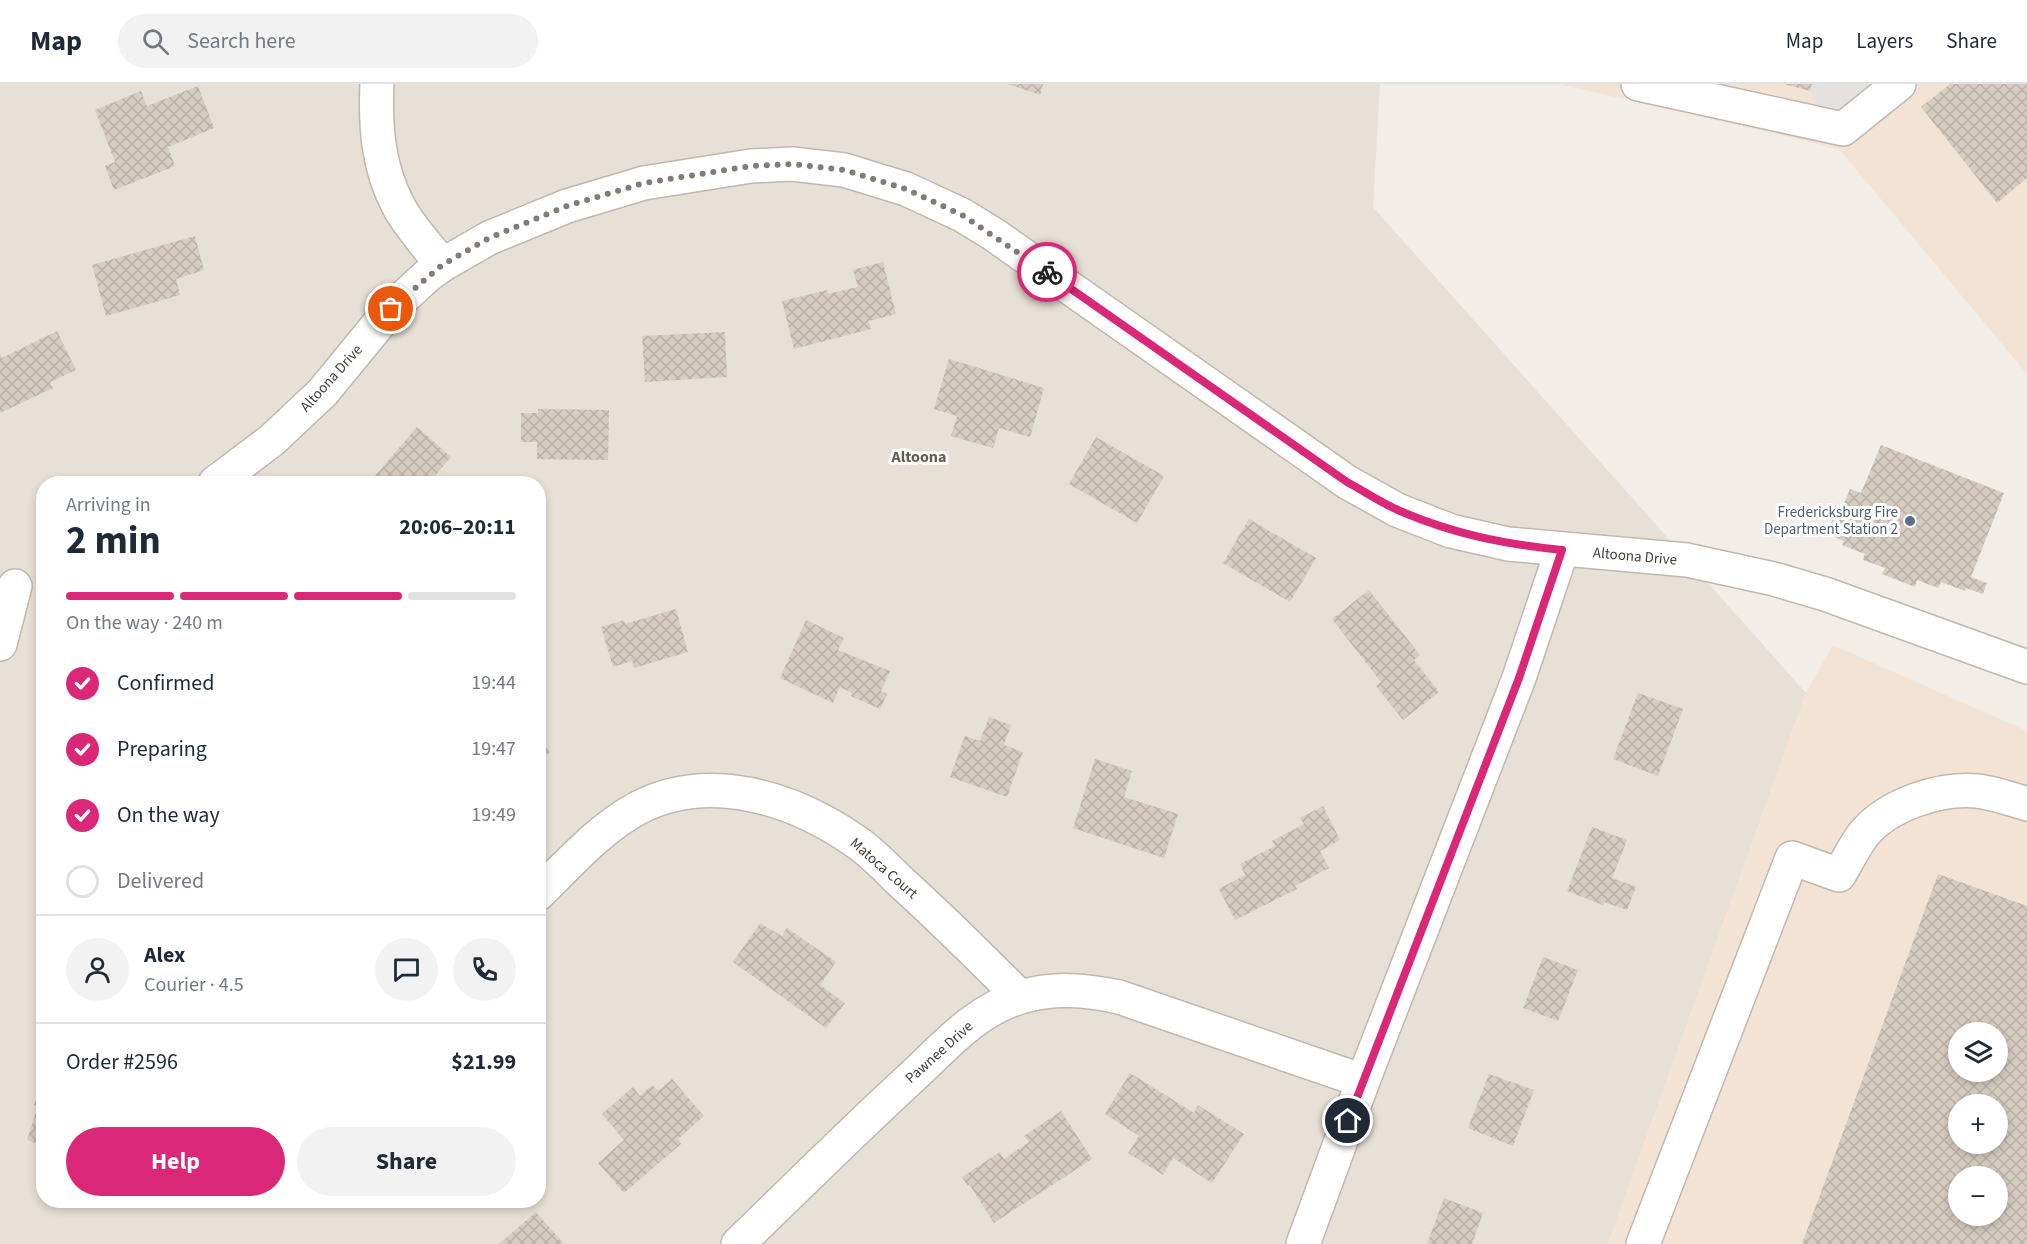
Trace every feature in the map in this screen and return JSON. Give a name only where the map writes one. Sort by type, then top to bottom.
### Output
[{"type":"street","points":[[377,84],[375,124],[383,166],[398,207],[442,265]]},
{"type":"street","points":[[1638,84],[1843,129],[1892,86]]},
{"type":"street","name":"Altoona Drive","points":[[223,476],[272,440],[315,400],[391,309],[442,265],[489,238],[567,206],[644,183],[751,166],[792,164],[844,170],[906,189],[962,215],[1347,482],[1398,510],[1452,531],[1508,544],[1687,560],[1774,579],[1825,594],[2027,667]]},
{"type":"street","points":[[1303,1244],[1363,1081],[1519,678],[1562,550]]},
{"type":"street","points":[[0,644],[20,584]]},
{"type":"street","name":"Matoca Court","points":[[546,886],[607,828],[639,808],[675,795],[712,790],[742,792],[786,803],[811,814],[858,842],[938,916],[1020,997]]},
{"type":"street","points":[[1643,1244],[1792,858],[1839,875],[1864,834],[1890,813],[1913,801],[1950,792],[1977,791],[2027,804]]},
{"type":"street","name":"Pawnee Drive","points":[[738,1244],[878,1108],[975,1019],[1020,997],[1055,990],[1091,991],[1119,997],[1363,1081]]},
{"type":"shaded area","points":[[0,84],[1380,84],[1373,207],[1806,693],[1608,1244],[0,1244]]},
{"type":"shaded area","points":[[1559,84],[1912,84],[1861,130],[1917,84],[2027,84],[2027,374],[1839,149]]},
{"type":"shaded area","points":[[1812,84],[1912,84],[1839,149],[1810,91]]},
{"type":"shaded area","points":[[1833,645],[2027,731],[2027,1244],[1608,1244],[1806,693]]},
{"type":"building","points":[[1008,84],[1043,84],[1040,95]]},
{"type":"building","points":[[1784,84],[1812,84],[1810,91]]},
{"type":"building","points":[[1950,84],[2027,84],[2027,178],[1997,203],[1921,107]]},
{"type":"building","points":[[198,86],[214,128],[168,147],[175,166],[114,190],[105,166],[115,162],[95,110],[141,91],[147,106]]},
{"type":"building","points":[[195,236],[204,270],[176,279],[180,295],[106,316],[92,265]]},
{"type":"building","points":[[883,262],[896,314],[869,321],[871,329],[794,349],[782,301],[827,290],[828,294],[858,287],[853,270]]},
{"type":"building","points":[[57,331],[76,370],[50,382],[53,388],[0,413],[0,354],[2,358]]},
{"type":"building","points":[[725,332],[727,377],[645,382],[642,336]]},
{"type":"building","points":[[949,359],[1044,388],[1030,437],[999,428],[993,448],[951,436],[957,416],[934,409]]},
{"type":"building","points":[[538,409],[609,410],[608,460],[537,459],[537,442],[521,442],[521,413],[538,413]]},
{"type":"building","points":[[417,427],[451,457],[435,476],[375,476]]},
{"type":"building","points":[[1096,437],[1164,476],[1137,523],[1069,484]]},
{"type":"building","points":[[1881,445],[2004,493],[1971,577],[1987,583],[1983,594],[1966,588],[1965,591],[1941,582],[1938,588],[1917,580],[1915,587],[1882,574],[1885,568],[1863,560],[1865,554],[1842,545],[1844,541],[1827,534],[1834,516],[1838,518],[1850,489],[1861,493]]},
{"type":"building","points":[[1249,519],[1316,558],[1290,602],[1223,563]]},
{"type":"building","points":[[1369,590],[1420,655],[1414,660],[1439,692],[1403,720],[1376,686],[1381,682],[1332,619]]},
{"type":"building","points":[[676,609],[688,652],[634,668],[632,661],[613,667],[601,627],[624,620],[625,624]]},
{"type":"building","points":[[806,620],[844,638],[838,650],[890,671],[881,691],[887,694],[880,709],[851,696],[852,693],[840,687],[833,703],[780,678]]},
{"type":"building","points":[[1638,693],[1683,709],[1658,776],[1613,759]]},
{"type":"building","points":[[989,717],[1011,725],[1004,745],[1023,752],[1007,797],[950,777],[965,736],[980,741]]},
{"type":"building","points":[[1095,759],[1132,771],[1124,797],[1178,814],[1164,858],[1073,828]]},
{"type":"building","points":[[1323,806],[1340,840],[1320,851],[1329,868],[1295,886],[1297,889],[1235,920],[1219,889],[1245,875],[1240,864],[1275,846],[1272,841],[1304,824],[1300,818]]},
{"type":"building","points":[[1592,827],[1627,840],[1612,878],[1636,887],[1627,910],[1604,902],[1603,905],[1567,891]]},
{"type":"building","points":[[1938,874],[2027,906],[2027,1244],[1802,1244]]},
{"type":"building","points":[[760,923],[782,936],[787,928],[836,962],[820,985],[845,1003],[826,1028],[733,962]]},
{"type":"building","points":[[1543,957],[1578,970],[1558,1021],[1523,1008]]},
{"type":"building","points":[[1130,1073],[1194,1113],[1198,1105],[1244,1134],[1212,1183],[1173,1158],[1163,1175],[1128,1153],[1139,1136],[1105,1114]]},
{"type":"building","points":[[1489,1074],[1534,1090],[1513,1146],[1468,1128]]},
{"type":"building","points":[[672,1079],[704,1116],[678,1139],[681,1144],[624,1193],[598,1163],[624,1140],[602,1114],[633,1087],[640,1096],[652,1085],[658,1091]]},
{"type":"building","points":[[1061,1111],[1092,1159],[994,1223],[962,1177],[1000,1152],[1004,1159],[1029,1142],[1024,1136]]},
{"type":"building","points":[[36,1112],[36,1143],[27,1140]]},
{"type":"building","points":[[1444,1198],[1483,1213],[1472,1244],[1427,1244]]},
{"type":"building","points":[[536,1212],[564,1244],[499,1244]]},
{"type":"way so far","points":[[391,309],[442,265],[489,238],[567,206],[644,183],[751,166],[792,164],[844,170],[906,189],[962,215],[1047,272]]},
{"type":"place","name":"Fredericksburg Fire Department Station 2","points":[[1910,521]]},
{"type":"district","name":"Altoona","points":[[919,456]]},
{"type":"route","points":[[1047,272],[1347,482],[1398,510],[1452,531],[1508,544],[1562,550],[1519,678],[1348,1121]]}]
